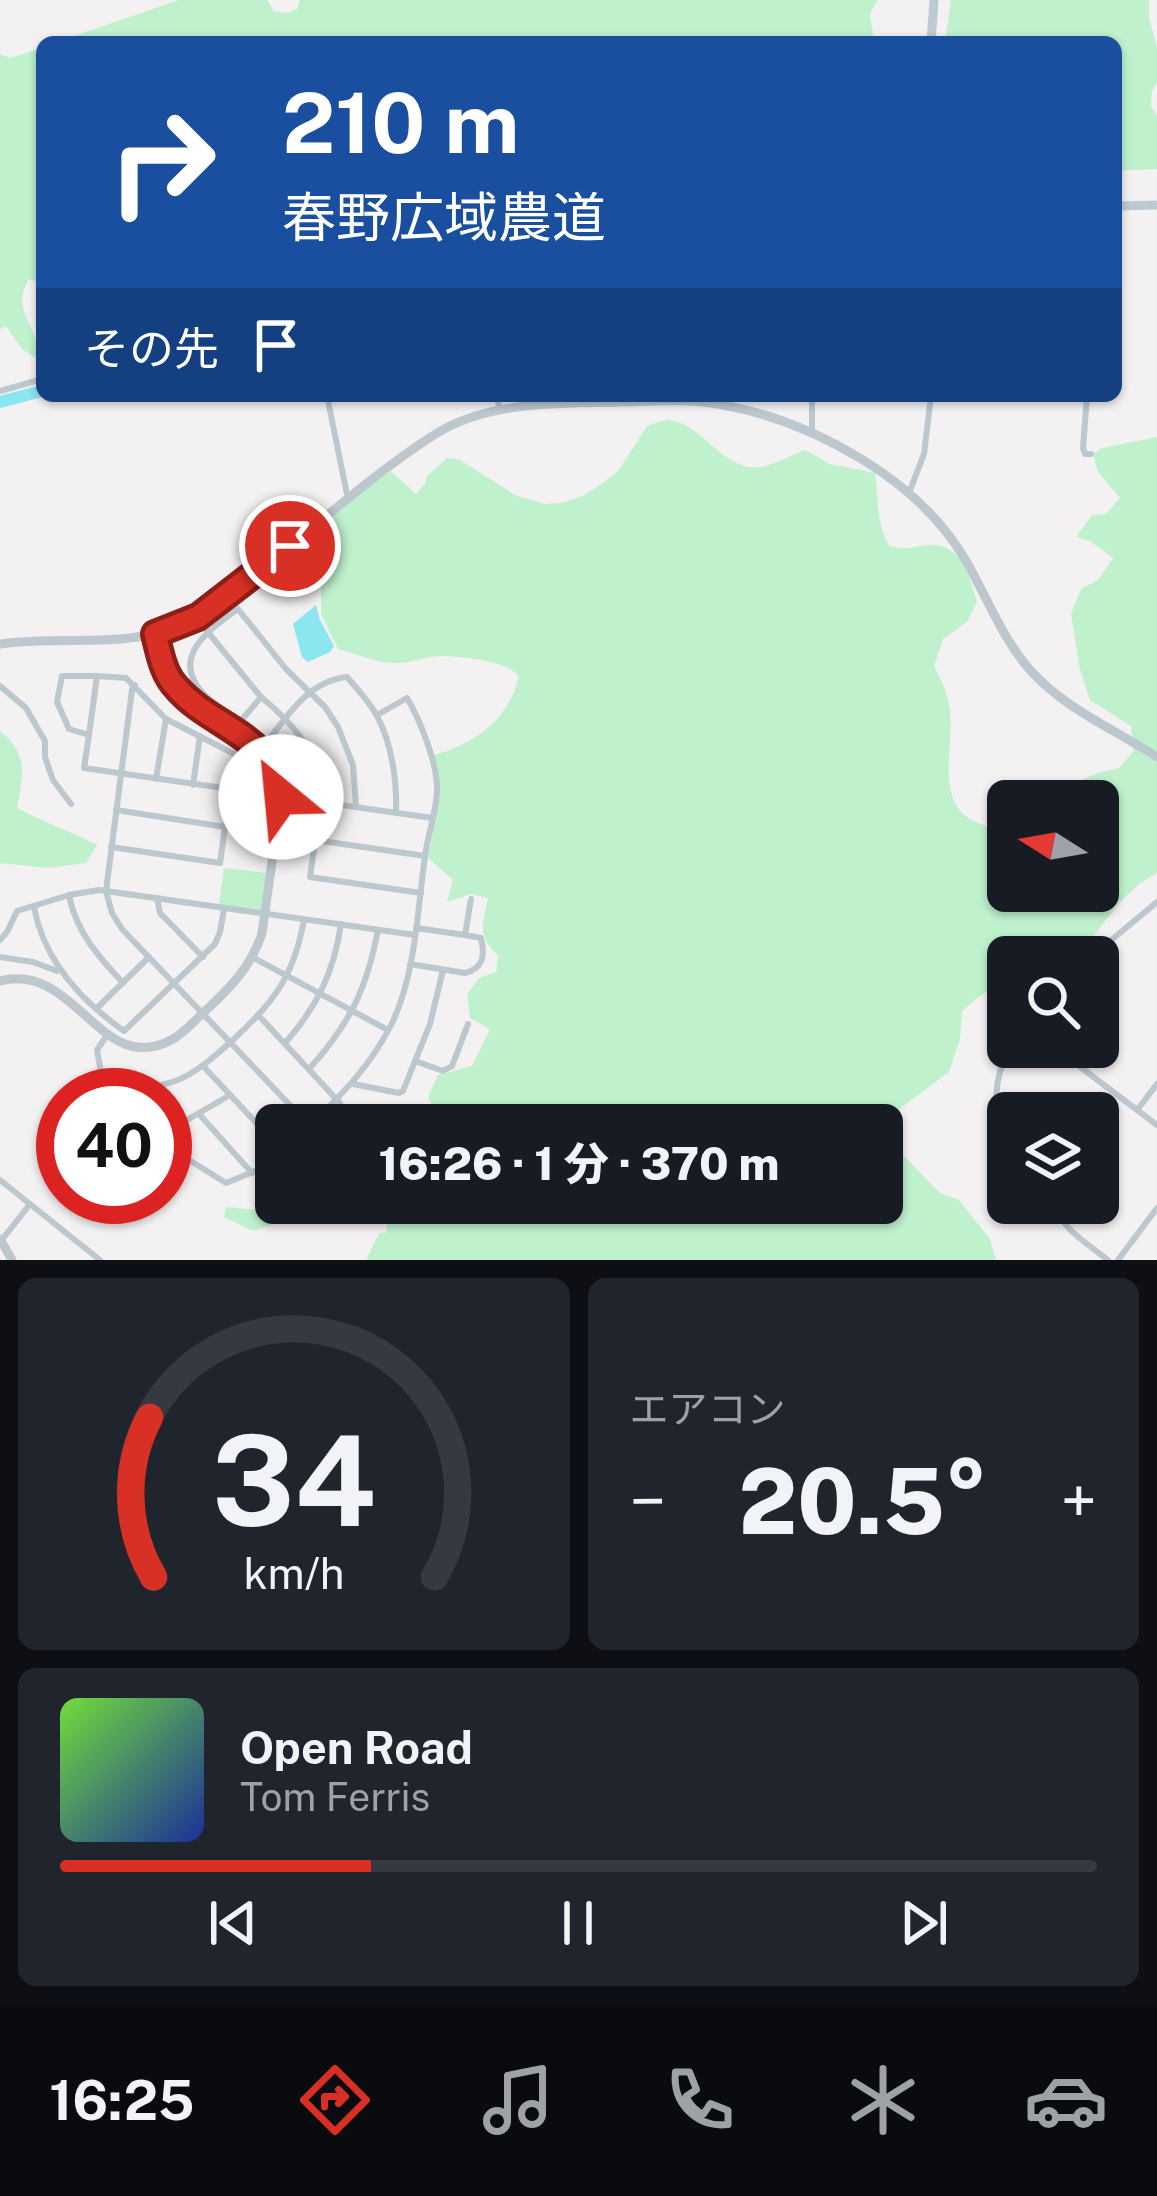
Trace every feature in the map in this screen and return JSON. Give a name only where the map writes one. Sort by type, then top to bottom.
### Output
[{"type":"main road","points":[[931,36],[934,0]]},
{"type":"main road","points":[[1122,206],[1157,205]]},
{"type":"street","points":[[0,391],[36,382]]},
{"type":"street","points":[[328,402],[348,500]]},
{"type":"street","points":[[498,402],[500,410]]},
{"type":"street","points":[[0,644],[110,639],[180,626],[211,608],[444,429],[500,410],[587,402]]},
{"type":"street","points":[[694,402],[724,404],[787,422],[858,457],[909,493],[950,537],[1011,644],[1036,676],[1063,701],[1157,757]]},
{"type":"street","points":[[812,402],[812,434]]},
{"type":"street","points":[[909,493],[924,454],[930,402]]},
{"type":"street","points":[[1087,402],[1083,448],[1091,454]]},
{"type":"street","points":[[261,698],[240,722],[201,692],[191,673],[189,657],[208,631],[238,609],[286,669],[325,707],[346,742],[356,806]]},
{"type":"street","points":[[208,631],[309,750],[321,790],[310,877],[421,892]]},
{"type":"street","points":[[0,981],[24,978],[53,987],[107,1035],[143,1047],[176,1037],[232,986],[252,957],[262,933],[281,797],[273,765],[177,689],[166,673],[155,634]]},
{"type":"street","points":[[89,735],[69,729],[57,702],[62,676],[126,678],[166,719],[246,760],[241,792]]},
{"type":"street","points":[[97,676],[84,768],[432,818]]},
{"type":"street","points":[[260,751],[309,692],[347,677],[377,715],[394,770],[396,813]]},
{"type":"street","points":[[135,685],[106,891],[112,913],[290,1104]]},
{"type":"street","points":[[0,686],[26,708],[45,741],[53,780],[71,804]]},
{"type":"street","points":[[332,1104],[373,1058],[403,994],[437,786],[421,722],[407,698],[377,715]]},
{"type":"street","points":[[156,779],[166,719]]},
{"type":"street","points":[[193,785],[200,736]]},
{"type":"street","points":[[111,847],[220,863],[230,790]]},
{"type":"street","points":[[116,811],[225,827]]},
{"type":"street","points":[[315,840],[425,856]]},
{"type":"street","points":[[0,940],[17,911],[69,895],[106,891],[304,920],[481,938],[484,950],[474,971],[465,974],[410,964]]},
{"type":"street","points":[[69,895],[80,929],[123,983]]},
{"type":"street","points":[[158,898],[160,913],[203,957]]},
{"type":"street","points":[[465,935],[471,899]]},
{"type":"street","points":[[1116,936],[1157,902]]},
{"type":"street","points":[[34,906],[40,932],[61,973],[124,1031],[203,957],[220,932],[224,909]]},
{"type":"street","points":[[192,1073],[205,1067],[259,1016],[288,977],[304,920]]},
{"type":"street","points":[[285,1042],[321,995],[341,924]]},
{"type":"street","points":[[310,1069],[353,1012],[378,929]]},
{"type":"street","points":[[0,957],[61,973]]},
{"type":"street","points":[[96,1009],[149,957]]},
{"type":"street","points":[[252,957],[388,1030]]},
{"type":"street","points":[[352,1084],[403,1091],[430,1024],[443,970]]},
{"type":"street","points":[[259,1016],[339,1104]]},
{"type":"street","points":[[415,1061],[443,1071],[452,1066],[468,1024]]},
{"type":"street","points":[[100,1068],[97,1049],[107,1035]]},
{"type":"street","points":[[205,1067],[255,1122]]},
{"type":"street","points":[[1082,1068],[1157,1125]]},
{"type":"street","points":[[1137,1110],[1157,1084]]},
{"type":"street","points":[[192,1116],[230,1095]]},
{"type":"street","points":[[199,1114],[252,1174]]},
{"type":"street","points":[[192,1162],[226,1183],[255,1173]]},
{"type":"street","points":[[0,1180],[100,1260]]},
{"type":"street","points":[[11,1260],[0,1240],[30,1204]]},
{"type":"street","points":[[1118,1260],[1157,1208]]},
{"type":"street","points":[[1064,1224],[1108,1260]]},
{"type":"green space","points":[[179,0],[267,0],[274,11],[288,13],[297,9],[300,0],[878,0],[870,14],[873,36],[74,36]]},
{"type":"green space","points":[[951,0],[1149,0],[1157,47],[1157,83],[1151,106],[1157,116],[1157,169],[1122,171],[1122,36],[946,36]]},
{"type":"green space","points":[[36,50],[36,282],[29,279],[22,301],[35,337],[36,358],[22,349],[6,326],[0,329],[0,54],[10,58]]},
{"type":"green space","points":[[669,419],[687,426],[740,465],[760,467],[805,450],[830,464],[875,473],[879,519],[889,546],[940,546],[956,555],[977,602],[967,622],[943,639],[934,666],[950,711],[951,792],[963,814],[987,825],[987,912],[1112,912],[1094,936],[987,936],[987,992],[962,1011],[960,1039],[949,1072],[903,1106],[432,1104],[428,1097],[438,1075],[472,1066],[490,1029],[470,1018],[467,995],[479,978],[496,972],[498,955],[484,935],[488,898],[471,894],[447,902],[453,880],[428,858],[440,785],[434,755],[476,737],[499,717],[519,676],[478,659],[440,656],[393,663],[338,649],[321,614],[321,580],[315,563],[301,557],[298,549],[318,525],[391,471],[416,494],[447,458],[460,460],[515,495],[545,504],[583,496],[619,470],[647,426]]},
{"type":"green space","points":[[1157,437],[1157,873],[1119,903],[1119,780],[1082,780],[1119,768],[1133,752],[1131,726],[1090,700],[1071,614],[1081,589],[1098,580],[1113,558],[1076,537],[1092,515],[1106,514],[1120,498],[1098,472],[1093,454]]},
{"type":"green space","points":[[0,731],[20,757],[17,808],[97,845],[86,863],[48,868],[0,863]]},
{"type":"green space","points":[[224,868],[266,873],[261,911],[219,905]]},
{"type":"green space","points":[[903,1155],[940,1193],[959,1200],[990,1239],[996,1260],[366,1260],[379,1233],[386,1233],[388,1224],[903,1224]]},
{"type":"green space","points":[[226,1207],[255,1210],[255,1224],[274,1224],[253,1231],[224,1217]]},
{"type":"water","points":[[316,605],[334,646],[308,662],[302,657],[293,624]]},
{"type":"waterway","points":[[0,402],[36,393]]},
{"type":"route","points":[[281,797],[273,765],[260,751],[177,689],[166,673],[155,634],[198,617],[290,546]]}]
